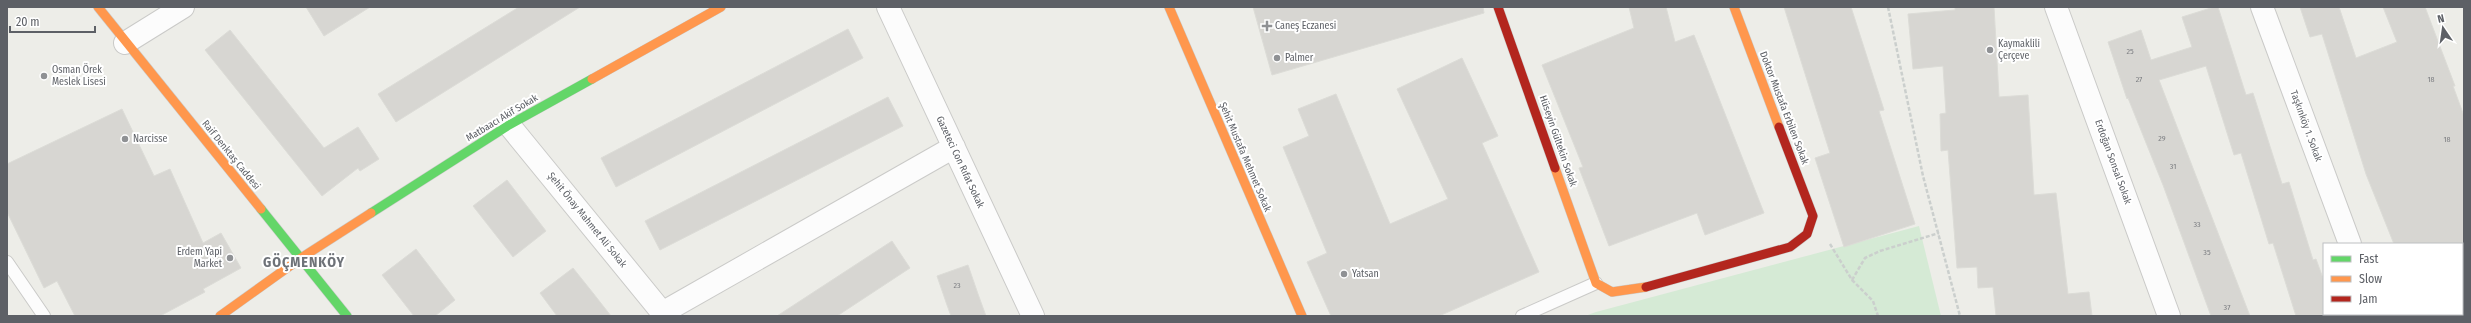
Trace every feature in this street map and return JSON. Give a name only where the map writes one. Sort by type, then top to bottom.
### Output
[{"type":"street","name":"Raif Denktaş Caddesi","points":[[98,7],[125,43],[347,316]]},
{"type":"street","points":[[125,43],[182,7]]},
{"type":"street","name":"Matbaacı Akif Sokak","points":[[220,316],[301,258],[509,125],[721,7]]},
{"type":"street","name":"Gazeteci Con Rıfat Sokak","points":[[888,7],[1033,316]]},
{"type":"street","name":"Şehit Mustafa Mehmet Sokak","points":[[1169,7],[1302,316]]},
{"type":"street","name":"Hüseyin Gültekin Sokak","points":[[1498,7],[1596,283]]},
{"type":"street","name":"Doktor Mustafa Erbilen Sokak","points":[[1734,7],[1813,216]]},
{"type":"street","name":"Erdoğan Sonsal Sokak","points":[[2056,7],[2169,316]]},
{"type":"street","name":"Taşkınköy 1. Sokak","points":[[2262,7],[2350,243]]},
{"type":"street","name":"Şehit Önay Mahmet Ali Sokak","points":[[509,125],[664,314]]},
{"type":"street","points":[[664,314],[954,147]]},
{"type":"street","points":[[1596,283],[1612,292],[1637,290],[1790,247],[1808,234],[1813,216]]},
{"type":"lane","points":[[7,262],[44,316]]},
{"type":"lane","points":[[1522,316],[1596,283]]},
{"type":"path","points":[[1888,7],[1923,176],[1960,316]]},
{"type":"path","points":[[1813,216],[1852,280],[1873,302],[1878,316]]},
{"type":"path","points":[[1852,280],[1865,258],[1880,251],[1939,233]]},
{"type":"green space","points":[[1919,226],[1941,316],[1585,316],[1596,312]]},
{"type":"building","points":[[306,7],[370,7],[324,36]]},
{"type":"building","points":[[519,7],[580,7],[396,122],[378,94]]},
{"type":"building","points":[[1253,7],[1483,7],[1484,13],[1272,75]]},
{"type":"building","points":[[1629,7],[1666,7],[1675,42],[1694,35],[1764,213],[1705,235],[1697,213],[1609,246],[1579,168],[1583,167],[1542,65],[1634,28]]},
{"type":"building","points":[[1784,7],[1851,7],[1884,110],[1879,111],[1915,224],[1844,247],[1815,158],[1830,153]]},
{"type":"building","points":[[1955,7],[1994,7],[1999,97],[2028,95],[2034,195],[2056,193],[2068,294],[2089,292],[2092,316],[1996,316],[1993,287],[1978,288],[1977,267],[1957,268],[1948,150],[1941,151],[1940,114],[1946,113],[1943,66],[1913,69],[1908,14],[1955,10]]},
{"type":"building","points":[[2218,7],[2246,95],[2253,93],[2282,184],[2289,182],[2313,260],[2316,259],[2323,278],[2324,316],[2296,316],[2273,243],[2269,244],[2241,153],[2234,155],[2206,66],[2159,80],[2250,316],[2211,316],[2163,185],[2128,98],[2127,99],[2108,42],[2141,30],[2151,60],[2192,47],[2182,17]]},
{"type":"building","points":[[2300,7],[2339,7],[2356,58],[2397,42],[2383,7],[2425,7],[2455,86],[2453,86],[2464,116],[2464,244],[2394,243],[2366,174],[2322,34],[2310,37]]},
{"type":"building","points":[[848,29],[863,58],[616,187],[601,158]]},
{"type":"building","points":[[230,30],[324,148],[358,127],[379,159],[360,171],[358,168],[322,196],[205,50]]},
{"type":"building","points":[[1462,58],[1498,136],[1482,143],[1539,272],[1439,316],[1331,316],[1307,262],[1327,253],[1283,147],[1309,136],[1298,109],[1336,94],[1390,224],[1448,199],[1397,89]]},
{"type":"building","points":[[888,97],[903,126],[660,250],[645,221]]},
{"type":"building","points":[[122,109],[154,176],[170,169],[203,243],[221,233],[241,268],[203,289],[205,292],[160,316],[75,316],[57,281],[44,288],[7,212],[7,164]]},
{"type":"building","points":[[507,180],[546,231],[513,257],[473,206]]},
{"type":"building","points":[[892,241],[910,268],[837,316],[777,316]]},
{"type":"building","points":[[416,249],[455,300],[435,316],[414,316],[382,275]]},
{"type":"building","points":[[968,265],[986,316],[951,316],[947,305],[937,276]]},
{"type":"building","points":[[573,268],[611,316],[557,316],[540,293]]},
{"type":"traffic: fast","points":[[371,213],[509,125],[592,79]]},
{"type":"traffic: fast","points":[[261,209],[347,316]]},
{"type":"traffic: slow","points":[[98,7],[261,209]]},
{"type":"traffic: slow","points":[[592,79],[721,7]]},
{"type":"traffic: slow","points":[[1169,7],[1302,316]]},
{"type":"traffic: slow","points":[[1734,7],[1779,127]]},
{"type":"traffic: slow","points":[[1555,168],[1596,283],[1612,292],[1646,287]]},
{"type":"traffic: slow","points":[[220,316],[301,258],[371,213]]},
{"type":"traffic: jam","points":[[1498,7],[1555,168]]},
{"type":"traffic: jam","points":[[1646,287],[1790,247],[1807,234],[1813,216],[1779,127]]},
{"type":"place","name":"Caneş Eczanesi","points":[[1267,26]]},
{"type":"place","name":"Kaymaklili Çerçeve","points":[[1990,50]]},
{"type":"place","name":"Palmer","points":[[1277,58]]},
{"type":"place","name":"Osman Örek Meslek Lisesi","points":[[44,76]]},
{"type":"place","name":"Narcisse","points":[[125,139]]},
{"type":"place","name":"Erdem Yapi Market","points":[[230,258]]},
{"type":"place","name":"Yatsan","points":[[1344,274]]},
{"type":"district","name":"GÖÇMENKÖY","points":[[304,262]]}]
